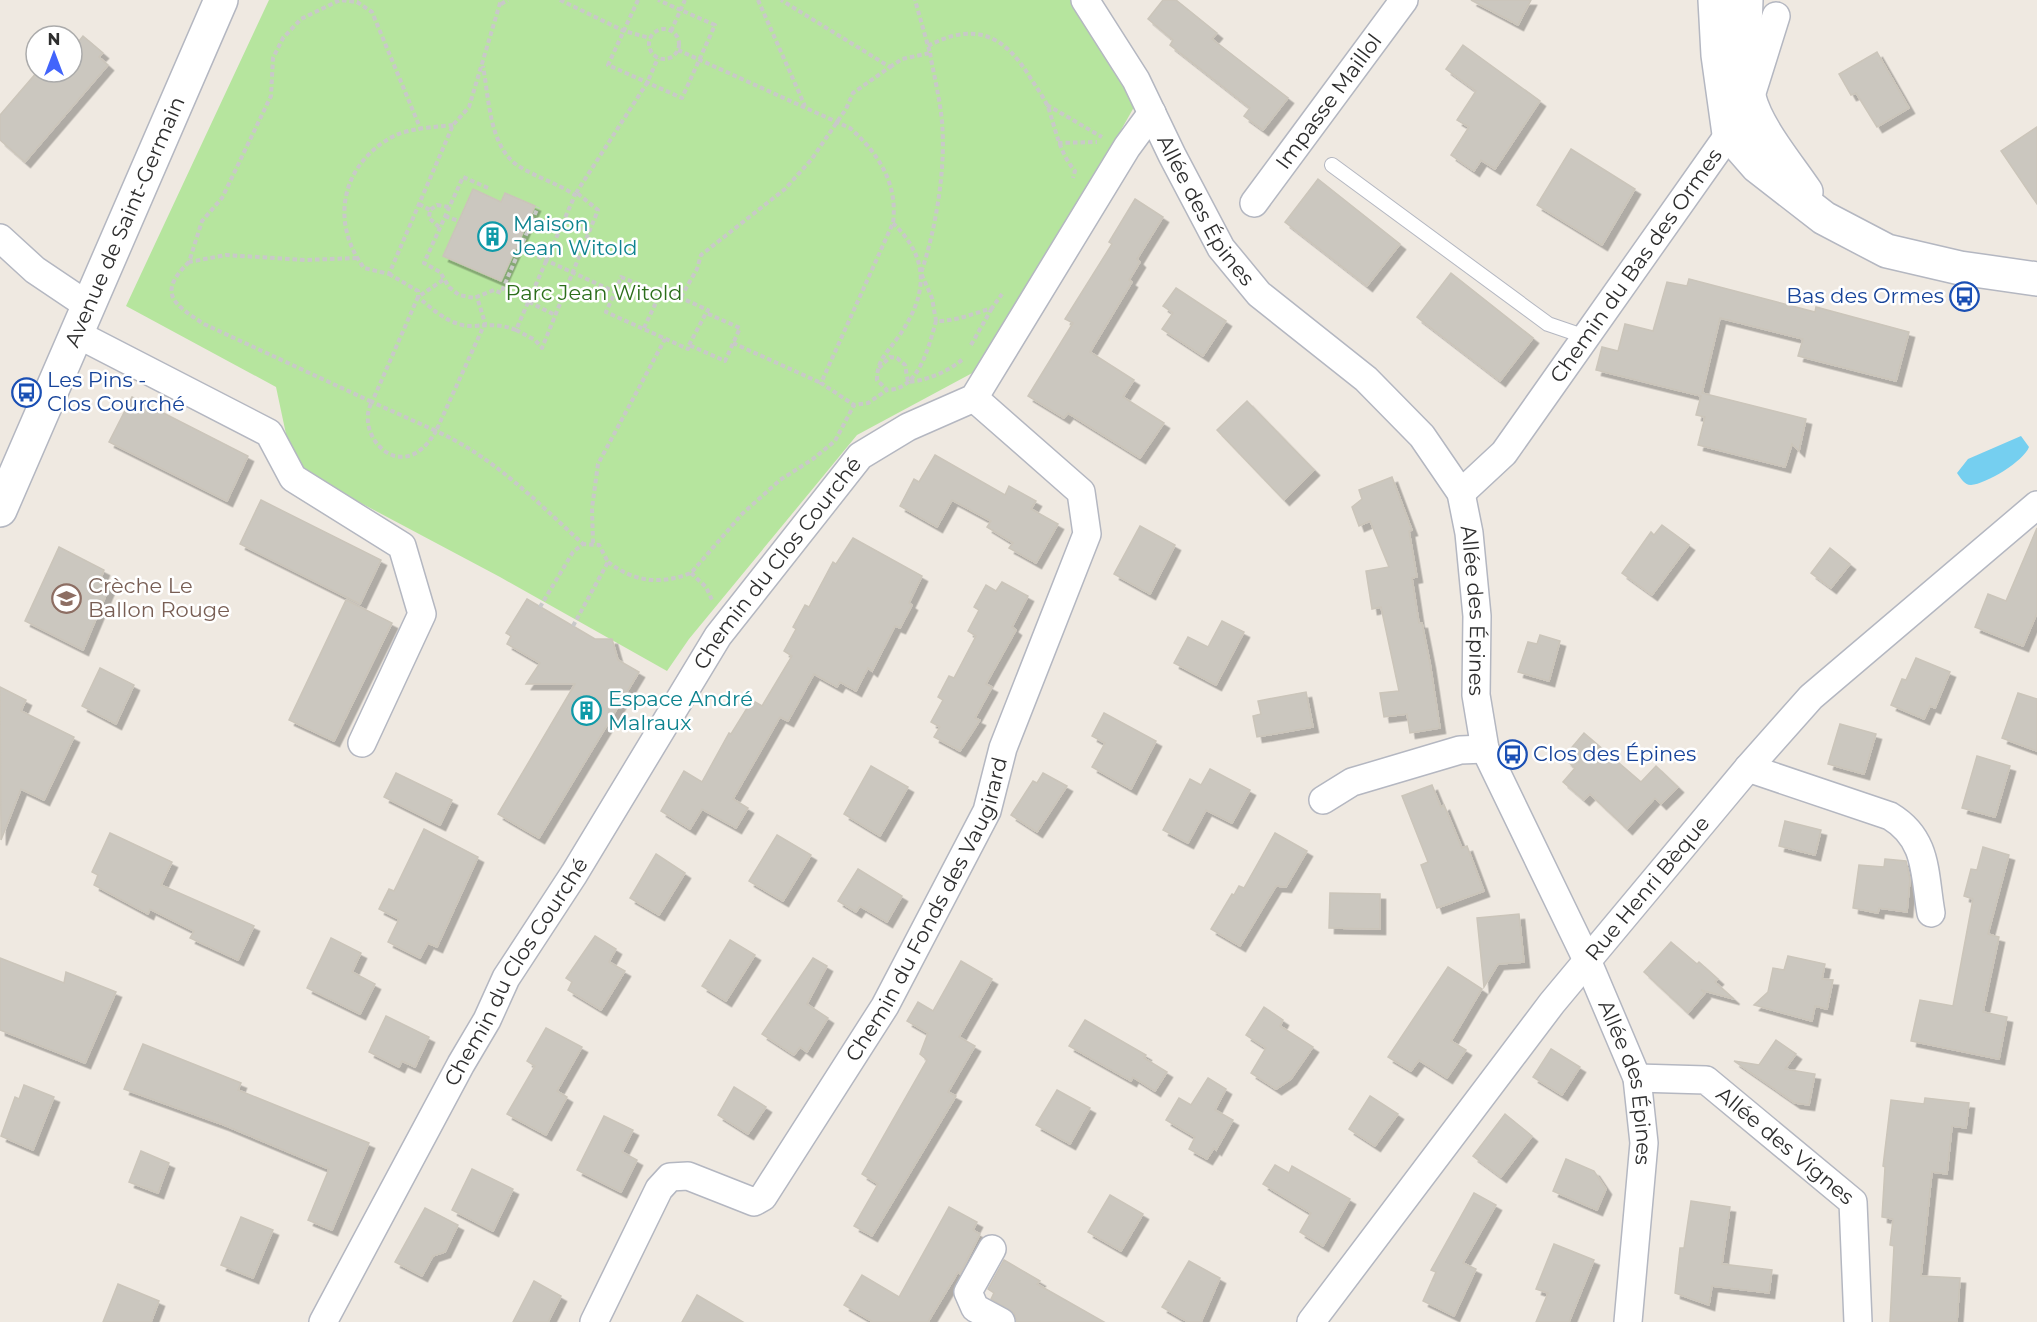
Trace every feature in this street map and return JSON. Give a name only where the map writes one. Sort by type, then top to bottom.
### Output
[{"type":"street","name":"Avenue de Saint-Germain","points":[[0,510],[221,0]]},
{"type":"street","name":"Allée des Épines","points":[[1085,0],[1136,80],[1221,248],[1259,294],[1366,379],[1422,435],[1461,493],[1474,584],[1477,616],[1476,695],[1485,749],[1587,960],[1637,1078],[1644,1143],[1628,1322]]},
{"type":"street","name":"Impasse Maillol","points":[[1254,203],[1404,0]]},
{"type":"street","points":[[1725,1],[1744,54],[1750,99],[1771,141],[1824,218]]},
{"type":"street","points":[[1725,1],[1718,55],[1729,134],[1757,166],[1824,218],[1887,251],[1960,268],[2037,279]]},
{"type":"street","name":"Chemin du Bas des Ormes","points":[[1744,54],[1781,8]]},
{"type":"street","name":"Chemin du Bas des Ormes","points":[[1461,493],[1504,453],[1729,134],[1750,99],[1781,8]]},
{"type":"street","points":[[974,398],[1127,147],[1152,113]]},
{"type":"street","points":[[0,238],[35,270],[81,319],[269,433],[292,478],[402,546],[422,614],[362,743]]},
{"type":"street","points":[[1960,268],[2037,298]]},
{"type":"street","name":"Chemin du Clos Courché","points":[[323,1322],[461,1064],[487,1020],[506,978],[574,874],[718,636],[861,456],[909,427],[974,398]]},
{"type":"street","name":"Chemin du Fonds des Vaugirard","points":[[594,1322],[659,1189],[670,1177],[688,1176],[754,1202],[763,1197],[885,1006],[987,810],[1003,748],[1087,534],[1081,492],[974,398]]},
{"type":"street","name":"Rue Henri Bèque","points":[[1311,1322],[1544,1012],[1748,768],[1811,697],[2037,505]]},
{"type":"street","points":[[1323,800],[1352,782],[1460,750],[1485,749]]},
{"type":"street","points":[[1748,768],[1890,816],[1905,825],[1918,841],[1931,913]]},
{"type":"street","name":"Allée des Vignes","points":[[1637,1078],[1706,1080],[1853,1202],[1858,1322]]},
{"type":"street","points":[[992,1248],[968,1292],[975,1308],[1001,1322]]},
{"type":"lane","points":[[1332,165],[1548,324],[1586,337]]},
{"type":"path","points":[[421,129],[372,12],[357,2],[340,0],[330,2],[302,18],[283,38],[273,58],[271,96],[222,198],[202,221],[189,262],[177,273],[170,289],[172,297],[179,308],[204,324],[436,431],[487,458],[583,544]]},
{"type":"path","points":[[389,274],[453,125],[469,107],[501,2],[508,0]]},
{"type":"path","points":[[560,0],[624,31],[650,38]]},
{"type":"path","points":[[638,0],[608,65],[682,98],[715,25],[658,0]]},
{"type":"path","points":[[671,31],[682,11],[684,0]]},
{"type":"path","points":[[758,0],[805,107]]},
{"type":"path","points":[[781,0],[890,67]]},
{"type":"path","points":[[887,390],[877,380],[877,371],[882,355],[897,339],[916,311],[921,273],[931,244],[942,164],[942,122],[930,53],[915,0]]},
{"type":"path","points":[[657,31],[671,31],[677,37],[678,50],[672,57],[658,58],[649,47],[650,38],[657,31]]},
{"type":"path","points":[[928,46],[950,35],[987,35],[1008,48],[1027,72],[1047,105],[1058,143],[1075,171],[1069,186]]},
{"type":"path","points":[[678,50],[850,128],[868,144],[887,172],[895,204],[893,223],[821,383]]},
{"type":"path","points":[[681,297],[697,269],[700,255],[785,189],[811,160],[853,93],[902,59],[930,53]]},
{"type":"path","points":[[516,330],[576,194],[647,83],[658,58]]},
{"type":"path","points":[[418,297],[448,319],[472,326],[484,323],[501,324],[535,340],[542,348],[598,210],[576,194],[518,165],[504,153],[497,137],[483,66]]},
{"type":"path","points":[[1047,105],[1111,142],[1058,143]]},
{"type":"path","points":[[453,125],[396,135],[368,152],[349,179],[345,218],[347,235],[357,258],[364,268],[389,274],[418,291],[418,297],[372,402],[369,424],[376,444],[397,457],[416,455],[428,445],[436,431],[484,323],[477,297]]},
{"type":"path","points":[[488,188],[463,177],[424,263],[440,272],[443,280],[459,295],[477,297],[494,290],[501,293],[518,247],[538,207]]},
{"type":"path","points":[[419,204],[430,210]]},
{"type":"path","points":[[439,228],[429,218],[430,210],[436,205],[448,207]]},
{"type":"path","points":[[445,216],[459,221]]},
{"type":"path","points":[[564,221],[588,233]]},
{"type":"path","points":[[733,343],[821,383],[854,405],[868,403],[887,390],[895,390],[908,382],[921,363],[936,321],[932,298],[906,236],[893,223]]},
{"type":"path","points":[[518,247],[615,292]]},
{"type":"path","points":[[189,262],[226,255],[305,260],[357,258]]},
{"type":"path","points":[[644,328],[660,294],[662,289],[708,310],[688,349],[606,312],[621,277],[660,294]]},
{"type":"path","points":[[418,297],[443,280]]},
{"type":"path","points":[[908,382],[917,381],[962,360],[992,308],[1008,288]]},
{"type":"path","points":[[528,302],[555,315]]},
{"type":"path","points":[[936,321],[959,321],[970,312],[992,308]]},
{"type":"path","points":[[689,345],[725,361],[740,328],[706,313]]},
{"type":"path","points":[[593,543],[592,508],[598,464],[665,339]]},
{"type":"path","points":[[877,371],[884,360],[890,357],[897,358],[905,365],[908,382]]},
{"type":"path","points":[[540,607],[573,552],[583,544],[593,543],[604,552],[608,562],[626,575],[643,580],[679,577],[691,573],[743,513],[780,480],[813,459],[835,441],[854,405]]},
{"type":"path","points":[[573,626],[608,562]]},
{"type":"green space","name":"Parc Jean Witold","points":[[269,0],[1076,0],[1138,100],[989,364],[857,435],[689,639],[667,671],[500,577],[293,467],[276,387],[126,306]]},
{"type":"water","points":[[2021,436],[2029,447],[2026,453],[1995,476],[1978,484],[1969,485],[1957,473],[1968,459]]},
{"type":"building","points":[[1163,0],[1176,0],[1217,33],[1212,39],[1288,98],[1263,130],[1244,116],[1250,108],[1170,45],[1173,40],[1148,19]]},
{"type":"building","points":[[1471,0],[1531,0],[1518,25]]},
{"type":"building","points":[[84,37],[103,53],[99,57],[108,65],[25,162],[0,140],[0,115],[27,84],[84,84]]},
{"type":"building","points":[[1463,45],[1540,101],[1495,169],[1481,160],[1474,171],[1451,155],[1469,127],[1457,120],[1476,91],[1446,69]]},
{"type":"building","points":[[1877,52],[1909,108],[1877,127],[1856,93],[1851,95],[1839,74]]},
{"type":"building","points":[[2037,127],[2037,204],[2001,151]]},
{"type":"building","points":[[1571,149],[1635,189],[1602,245],[1537,205]]},
{"type":"building","points":[[1318,179],[1400,244],[1367,286],[1285,222]]},
{"type":"building","name":"Maison Jean Witold","points":[[473,189],[501,202],[505,193],[535,206],[501,281],[443,256]]},
{"type":"building","points":[[1135,199],[1163,217],[1137,259],[1140,262],[1129,280],[1132,282],[1090,352],[1134,380],[1123,397],[1164,423],[1140,458],[1068,413],[1064,418],[1028,396],[1073,323],[1065,319],[1112,244],[1109,242]]},
{"type":"building","points":[[1451,273],[1533,338],[1500,381],[1417,317]]},
{"type":"building","points":[[1689,279],[1815,312],[1816,307],[1909,332],[1896,381],[1798,356],[1803,339],[1720,318],[1702,393],[1806,419],[1799,451],[1792,444],[1785,467],[1698,445],[1705,417],[1696,415],[1701,396],[1596,370],[1602,347],[1618,351],[1625,324],[1653,331],[1667,282],[1687,286]]},
{"type":"building","points":[[1176,288],[1226,321],[1203,356],[1162,329],[1173,313],[1163,306]]},
{"type":"building","points":[[132,397],[248,456],[227,501],[109,442]]},
{"type":"building","points":[[1247,401],[1314,470],[1284,500],[1217,430]]},
{"type":"building","points":[[935,455],[1005,495],[1009,486],[1036,501],[1031,509],[1058,524],[1036,563],[1009,548],[1013,543],[987,527],[991,521],[952,500],[937,527],[900,506],[914,479],[919,482]]},
{"type":"building","points":[[1392,477],[1412,530],[1409,531],[1417,577],[1412,578],[1419,623],[1422,623],[1430,663],[1440,728],[1410,733],[1407,714],[1384,717],[1380,693],[1399,691],[1381,607],[1372,609],[1366,571],[1389,567],[1370,521],[1359,526],[1352,507],[1362,499],[1359,490]]},
{"type":"building","points":[[261,500],[381,560],[360,604],[240,544]]},
{"type":"building","points":[[1662,525],[1689,545],[1652,595],[1622,573],[1651,532],[1654,535]]},
{"type":"building","points":[[1140,526],[1175,545],[1150,594],[1114,574]]},
{"type":"building","points":[[2037,528],[2037,613],[2023,646],[1975,627],[1988,594],[2006,601]]},
{"type":"building","points":[[853,538],[922,576],[909,603],[912,605],[900,628],[895,626],[872,671],[868,668],[856,691],[840,682],[837,687],[814,674],[788,721],[780,717],[733,799],[748,808],[736,828],[702,809],[690,829],[661,811],[684,771],[702,782],[729,733],[731,734],[752,700],[762,706],[792,656],[784,651],[796,629],[793,627],[805,605],[809,607],[833,562],[836,564]]},
{"type":"building","points":[[59,547],[104,570],[99,583],[109,588],[83,650],[25,621]]},
{"type":"building","points":[[1830,548],[1850,564],[1831,588],[1811,573]]},
{"type":"building","points":[[1002,582],[1028,596],[1012,627],[1016,630],[986,684],[992,687],[975,718],[980,720],[960,751],[934,737],[940,727],[931,722],[943,700],[938,697],[949,676],[954,678],[976,636],[968,631],[979,610],[974,607],[986,585],[996,591]]},
{"type":"building","name":"Espace André Malraux","points":[[527,599],[595,639],[612,639],[618,660],[639,672],[539,838],[498,814],[575,684],[526,684],[540,663],[507,644],[511,636],[506,633]]},
{"type":"building","points":[[346,600],[392,623],[334,741],[289,720]]},
{"type":"building","points":[[1222,621],[1244,632],[1216,685],[1174,663],[1188,637],[1208,647]]},
{"type":"building","points":[[1540,635],[1560,641],[1549,681],[1518,672],[1528,642],[1537,644]]},
{"type":"building","points":[[1916,658],[1950,672],[1935,708],[1930,706],[1924,719],[1891,705],[1902,679],[1906,680]]},
{"type":"building","points":[[100,668],[134,685],[116,724],[82,706]]},
{"type":"building","points":[[0,687],[26,700],[21,711],[74,737],[44,800],[21,789],[1,840]]},
{"type":"building","points":[[1306,692],[1313,727],[1257,737],[1253,716],[1261,714],[1258,701]]},
{"type":"building","points":[[2018,693],[2037,699],[2037,751],[2002,738]]},
{"type":"building","points":[[1104,713],[1156,741],[1131,789],[1092,767],[1105,743],[1092,736]]},
{"type":"building","points":[[1840,724],[1876,734],[1864,774],[1828,764]]},
{"type":"building","points":[[1584,733],[1641,782],[1656,766],[1678,787],[1661,804],[1655,798],[1627,829],[1590,794],[1584,800],[1563,782],[1575,768],[1566,760],[1571,755],[1568,752]]},
{"type":"building","points":[[1977,756],[2010,766],[1995,817],[1962,808]]},
{"type":"building","points":[[871,766],[908,787],[880,836],[844,814]]},
{"type":"building","points":[[1210,769],[1250,790],[1232,823],[1206,810],[1188,843],[1163,830],[1190,779],[1201,785]]},
{"type":"building","points":[[396,773],[452,800],[440,825],[384,797]]},
{"type":"building","points":[[1043,773],[1067,786],[1037,832],[1011,815],[1033,781],[1037,783]]},
{"type":"building","points":[[1432,785],[1441,807],[1444,805],[1462,848],[1467,846],[1484,891],[1437,908],[1421,865],[1428,862],[1402,796]]},
{"type":"building","points":[[1785,821],[1821,830],[1815,855],[1779,846]]},
{"type":"building","points":[[424,829],[478,857],[437,947],[428,943],[420,958],[388,942],[399,919],[379,909],[389,889],[394,891]]},
{"type":"building","points":[[110,833],[172,862],[161,885],[254,926],[238,960],[190,938],[194,931],[150,909],[148,914],[94,885],[98,875],[92,872]]},
{"type":"building","points":[[1275,833],[1307,851],[1286,887],[1276,886],[1240,946],[1211,929],[1232,894],[1234,895],[1239,886],[1244,888]]},
{"type":"building","points":[[777,835],[811,855],[783,901],[749,881]]},
{"type":"building","points":[[1983,847],[2009,855],[1988,934],[1999,937],[1983,1012],[2007,1017],[1999,1059],[1911,1041],[1920,1000],[1953,1006],[1973,899],[1964,896],[1971,869],[1977,870]]},
{"type":"building","points":[[656,854],[685,873],[659,915],[630,898]]},
{"type":"building","points":[[1885,859],[1906,861],[1910,879],[1907,912],[1879,908],[1878,913],[1853,908],[1859,865],[1884,867]]},
{"type":"building","points":[[858,869],[902,896],[887,922],[860,906],[856,912],[838,901]]},
{"type":"building","points":[[1330,893],[1380,894],[1380,929],[1329,928]]},
{"type":"building","points":[[1519,914],[1524,962],[1498,964],[1484,987],[1477,918]]},
{"type":"building","points":[[595,936],[616,949],[609,962],[625,971],[601,1010],[568,990],[572,982],[566,978]]},
{"type":"building","points":[[331,938],[361,953],[352,972],[375,984],[360,1014],[307,988]]},
{"type":"building","points":[[730,940],[755,955],[726,1001],[702,986]]},
{"type":"building","points":[[1671,942],[1718,979],[1715,982],[1734,999],[1701,990],[1705,993],[1688,1013],[1644,972]]},
{"type":"building","points":[[1788,956],[1825,964],[1822,979],[1833,980],[1827,1009],[1815,1006],[1812,1021],[1754,1005],[1768,992],[1773,968],[1784,970]]},
{"type":"building","points":[[0,958],[64,983],[66,972],[116,992],[85,1063],[0,1030]]},
{"type":"building","points":[[813,958],[827,966],[807,1004],[828,1018],[807,1052],[800,1047],[794,1055],[762,1034]]},
{"type":"building","points":[[961,961],[992,979],[959,1037],[975,1046],[948,1092],[956,1096],[872,1236],[854,1226],[878,1184],[862,1174],[927,1060],[920,1054],[928,1033],[907,1021],[918,1002],[933,1011]]},
{"type":"building","points":[[1448,967],[1482,989],[1451,1041],[1466,1050],[1447,1078],[1419,1060],[1411,1071],[1388,1057]]},
{"type":"building","points":[[1264,1007],[1283,1020],[1280,1026],[1313,1047],[1291,1079],[1276,1089],[1251,1073],[1266,1048],[1246,1035]]},
{"type":"building","points":[[386,1016],[429,1037],[415,1067],[402,1061],[399,1067],[369,1052]]},
{"type":"building","points":[[1085,1020],[1146,1055],[1144,1058],[1167,1072],[1155,1091],[1133,1077],[1131,1081],[1069,1046]]},
{"type":"building","points":[[546,1028],[582,1047],[557,1091],[567,1097],[546,1135],[507,1114],[535,1066],[527,1061]]},
{"type":"building","points":[[1776,1040],[1796,1054],[1785,1069],[1815,1074],[1809,1105],[1795,1103],[1734,1061],[1759,1065]]},
{"type":"building","points":[[143,1044],[241,1083],[238,1090],[369,1143],[332,1230],[308,1220],[329,1169],[224,1125],[124,1089]]},
{"type":"building","points":[[1551,1049],[1580,1067],[1562,1095],[1533,1077]]},
{"type":"building","points":[[1208,1078],[1226,1089],[1215,1110],[1233,1120],[1216,1150],[1214,1148],[1207,1159],[1189,1149],[1195,1137],[1166,1120],[1179,1098],[1191,1105]]},
{"type":"building","points":[[24,1085],[54,1097],[33,1150],[1,1136],[15,1097],[19,1099]]},
{"type":"building","points":[[734,1087],[766,1107],[748,1134],[718,1115]]},
{"type":"building","points":[[1057,1090],[1090,1108],[1070,1144],[1036,1125]]},
{"type":"building","points":[[1370,1096],[1398,1114],[1375,1146],[1349,1129]]},
{"type":"building","points":[[1925,1098],[1969,1103],[1966,1128],[1952,1126],[1947,1174],[1932,1172],[1921,1276],[1960,1278],[1957,1322],[1890,1322],[1894,1246],[1890,1245],[1893,1219],[1882,1217],[1885,1167],[1883,1166],[1891,1100],[1924,1104]]},
{"type":"building","points":[[1505,1114],[1532,1136],[1501,1177],[1473,1156]]},
{"type":"building","points":[[604,1116],[633,1130],[622,1152],[637,1160],[621,1192],[577,1170]]},
{"type":"building","points":[[141,1151],[169,1163],[158,1193],[129,1182]]},
{"type":"building","points":[[1566,1159],[1594,1171],[1606,1189],[1597,1210],[1553,1191]]},
{"type":"building","points":[[1275,1165],[1289,1173],[1292,1166],[1350,1199],[1323,1246],[1300,1232],[1311,1213],[1263,1184]]},
{"type":"building","points":[[472,1169],[513,1189],[493,1231],[452,1210]]},
{"type":"building","points":[[1474,1193],[1496,1205],[1463,1263],[1476,1269],[1454,1316],[1423,1301],[1436,1272],[1431,1270]]},
{"type":"building","points":[[1110,1195],[1143,1214],[1121,1251],[1088,1232]]},
{"type":"building","points":[[1691,1201],[1730,1207],[1722,1264],[1772,1270],[1769,1293],[1712,1286],[1709,1305],[1675,1293],[1680,1248],[1684,1248]]},
{"type":"building","points":[[949,1207],[977,1222],[973,1230],[980,1234],[960,1274],[958,1272],[928,1322],[873,1322],[844,1305],[862,1275],[899,1297]]},
{"type":"building","points":[[425,1208],[458,1225],[445,1252],[433,1256],[422,1276],[395,1262]]},
{"type":"building","points":[[241,1217],[273,1230],[253,1278],[221,1265]]},
{"type":"building","points":[[1554,1244],[1594,1260],[1569,1322],[1536,1322],[1548,1293],[1536,1289]]},
{"type":"building","points":[[1004,1260],[1040,1281],[1037,1284],[1104,1322],[1017,1322],[1014,1313],[991,1299],[994,1293],[988,1289]]},
{"type":"building","points":[[1189,1261],[1220,1278],[1201,1322],[1188,1322],[1162,1307]]},
{"type":"building","points":[[534,1281],[561,1296],[548,1322],[513,1322]]},
{"type":"building","points":[[118,1284],[159,1301],[151,1322],[103,1322]]},
{"type":"building","points":[[697,1295],[743,1322],[682,1322]]},
{"type":"place","name":"Maison Jean Witold","points":[[492,236]]},
{"type":"place","name":"Bas des Ormes","points":[[1965,296]]},
{"type":"place","name":"Les Pins - Clos Courché","points":[[26,392]]},
{"type":"place","name":"Crèche Le Ballon Rouge","points":[[67,598]]},
{"type":"place","name":"Espace André Malraux","points":[[587,711]]},
{"type":"place","name":"Clos des Épines","points":[[1512,754]]}]
